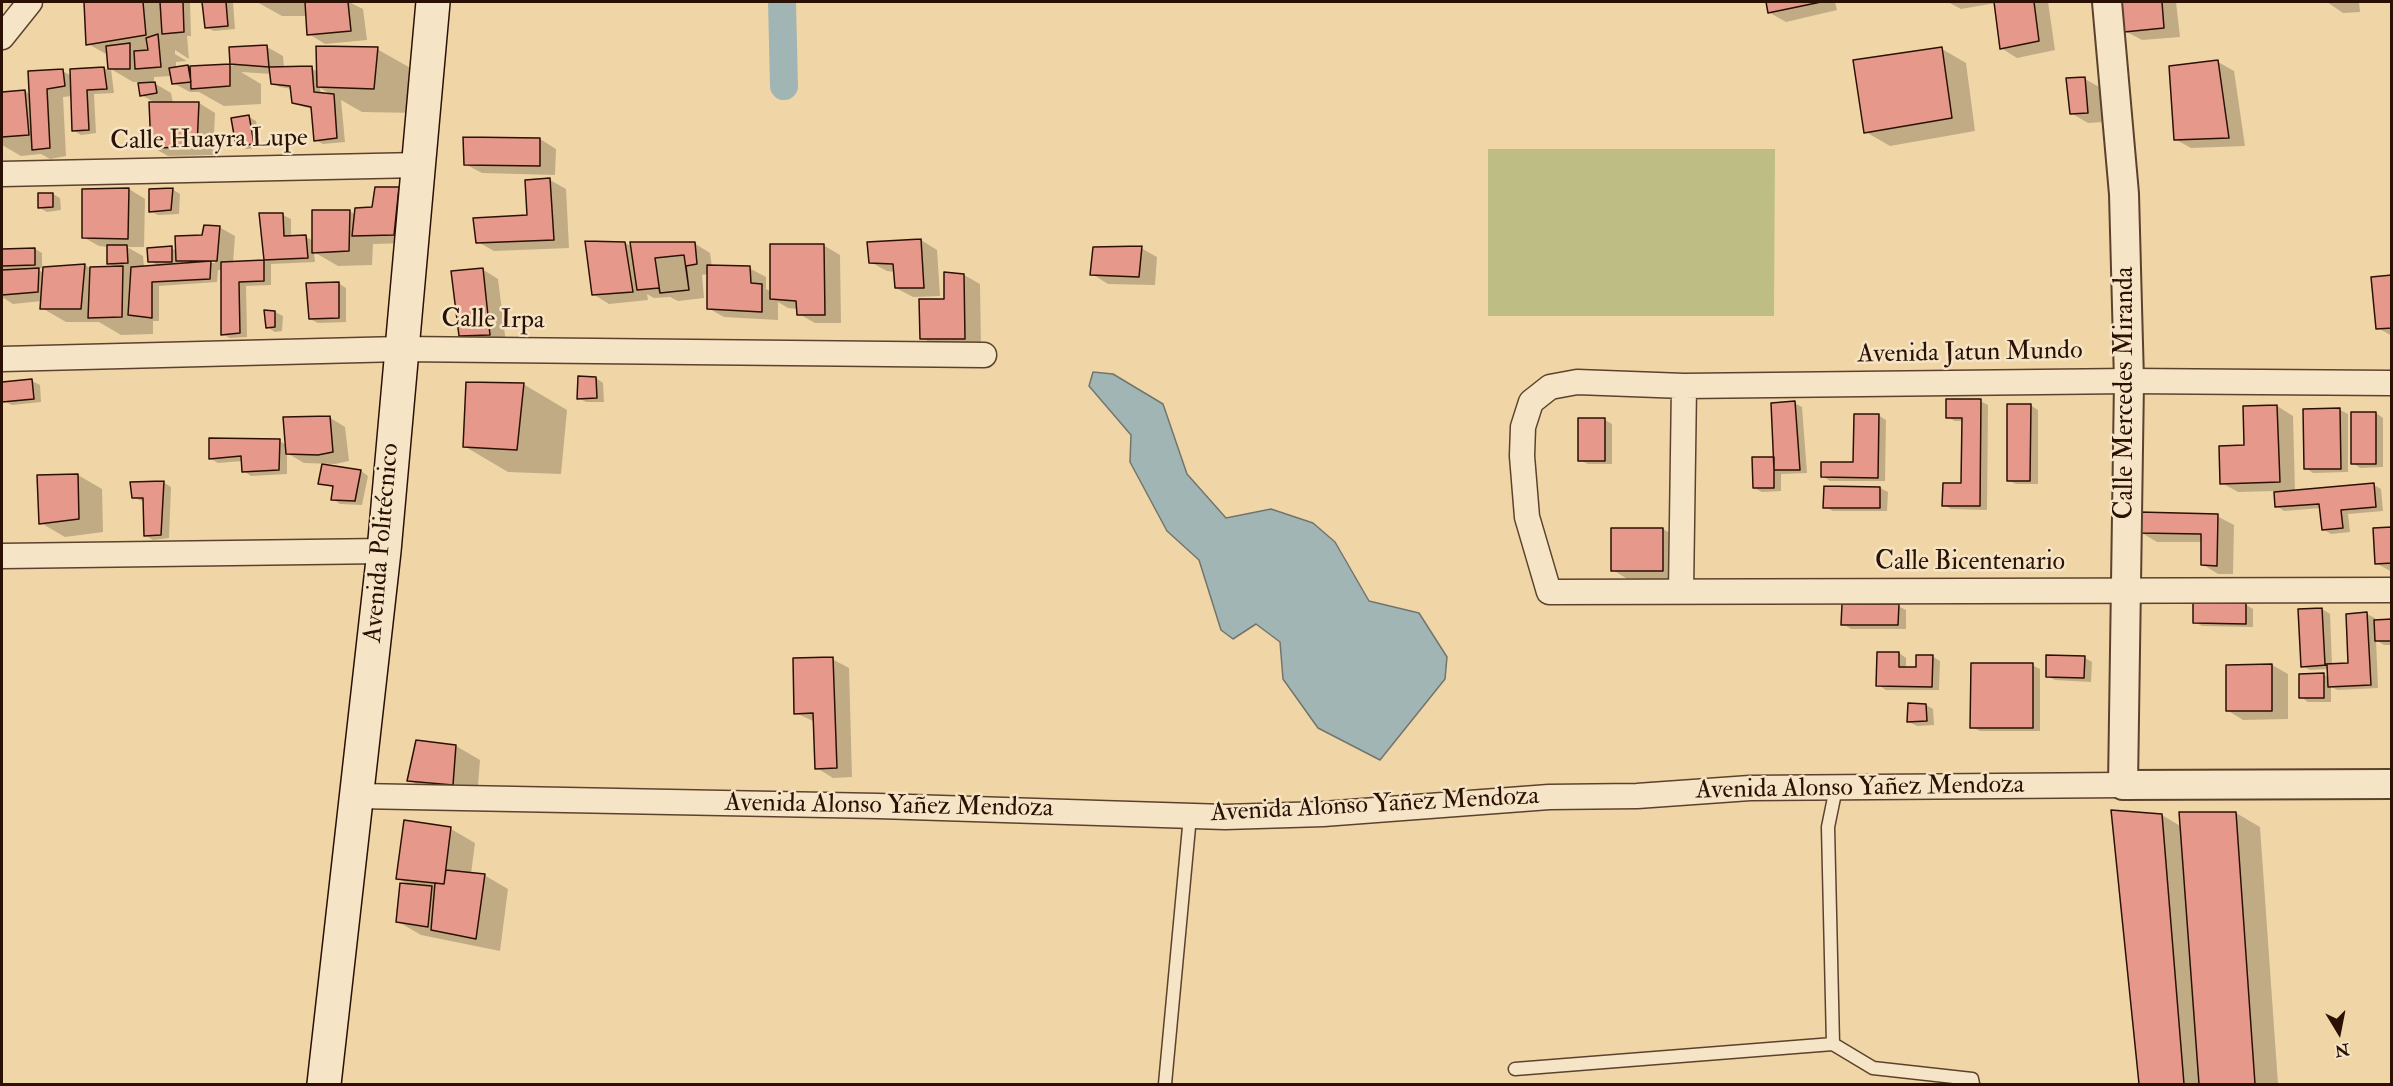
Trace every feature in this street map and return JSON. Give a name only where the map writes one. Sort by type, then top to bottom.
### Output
[{"type":"main road","name":"Avenida Politécnico","points":[[324,1084],[384,550],[433,2]]},
{"type":"street","points":[[2,37],[30,2]]},
{"type":"street","name":"Calle Mercedes Miranda","points":[[2108,2],[2124,194],[2129,381],[2123,785]]},
{"type":"street","name":"Calle Huayra Lupe","points":[[2,174],[419,165]]},
{"type":"street","name":"Calle Irpa","points":[[2,359],[401,349],[984,355]]},
{"type":"street","name":"Avenida Jatun Mundo","points":[[1549,592],[1527,517],[1522,456],[1523,427],[1531,402],[1550,387],[1577,382],[1683,386],[2129,381],[2391,383]]},
{"type":"street","points":[[1681,591],[1683,386]]},
{"type":"street","points":[[2,556],[384,550]]},
{"type":"street","name":"Calle Bicentenario","points":[[1549,592],[2391,590]]},
{"type":"street","name":"Avenida Alonso Yañez Mendoza","points":[[358,796],[878,806],[1190,816],[1323,813],[1549,797],[1637,796],[1750,788],[2391,784]]},
{"type":"lane","points":[[1833,1044],[1828,827],[1836,788]]},
{"type":"lane","points":[[1165,1084],[1190,816]]},
{"type":"lane","points":[[1515,1069],[1833,1044],[1873,1068],[1972,1079],[1973,1084]]},
{"type":"green space","points":[[1488,149],[1775,149],[1774,316],[1488,316]]},
{"type":"shaded area","points":[[1093,372],[1113,374],[1163,404],[1187,474],[1226,518],[1271,509],[1313,523],[1335,542],[1369,601],[1419,613],[1447,657],[1445,679],[1380,760],[1318,728],[1283,679],[1280,642],[1256,624],[1233,639],[1221,630],[1199,560],[1167,531],[1130,462],[1131,435],[1089,386]]},
{"type":"building","points":[[84,2],[143,2],[146,35],[86,45]]},
{"type":"building","points":[[160,2],[183,2],[184,32],[162,34]]},
{"type":"building","points":[[202,2],[226,2],[228,26],[205,28]]},
{"type":"building","points":[[305,2],[348,2],[351,31],[307,35]]},
{"type":"building","points":[[1766,2],[1821,2],[1768,13]]},
{"type":"building","points":[[1994,2],[2034,2],[2039,41],[2000,49]]},
{"type":"building","points":[[2120,2],[2162,2],[2164,28],[2124,32]]},
{"type":"building","points":[[158,34],[161,67],[135,69],[134,51],[148,50],[146,38]]},
{"type":"building","points":[[130,43],[130,69],[108,69],[106,46]]},
{"type":"building","points":[[267,45],[269,67],[230,64],[229,47]]},
{"type":"building","points":[[316,46],[378,47],[374,89],[317,87]]},
{"type":"building","points":[[1942,47],[1952,118],[1864,133],[1853,60]]},
{"type":"building","points":[[2218,60],[2229,138],[2174,140],[2169,66]]},
{"type":"building","points":[[230,64],[230,86],[191,89],[190,66]]},
{"type":"building","points":[[188,65],[191,82],[172,84],[169,68]]},
{"type":"building","points":[[312,66],[314,92],[334,94],[337,138],[314,141],[311,107],[292,103],[290,86],[271,84],[269,67]]},
{"type":"building","points":[[104,67],[107,89],[87,90],[89,130],[72,131],[70,69]]},
{"type":"building","points":[[63,69],[65,86],[47,89],[50,148],[32,150],[28,71]]},
{"type":"building","points":[[2085,77],[2088,113],[2070,114],[2066,78]]},
{"type":"building","points":[[155,82],[157,93],[140,96],[138,83]]},
{"type":"building","points":[[25,90],[29,135],[2,137],[2,92]]},
{"type":"building","points":[[149,102],[199,102],[197,147],[151,148]]},
{"type":"building","points":[[249,115],[254,144],[236,146],[231,118]]},
{"type":"building","points":[[463,137],[540,138],[540,166],[464,165]]},
{"type":"building","points":[[550,178],[554,240],[476,243],[473,218],[527,215],[525,180]]},
{"type":"building","points":[[375,187],[399,187],[394,235],[352,236],[355,208],[372,207]]},
{"type":"building","points":[[129,188],[128,239],[82,238],[82,189]]},
{"type":"building","points":[[173,188],[171,210],[149,212],[149,189]]},
{"type":"building","points":[[38,193],[53,193],[53,207],[38,208]]},
{"type":"building","points":[[312,210],[350,210],[349,251],[312,253]]},
{"type":"building","points":[[259,213],[283,213],[284,236],[306,235],[308,258],[264,260]]},
{"type":"building","points":[[204,225],[220,226],[217,261],[176,261],[175,236],[202,235]]},
{"type":"building","points":[[921,239],[924,288],[895,288],[893,264],[869,263],[867,242]]},
{"type":"building","points":[[585,241],[625,242],[633,292],[592,295]]},
{"type":"building","points":[[630,242],[695,242],[697,264],[686,266],[689,290],[660,293],[659,288],[637,290]]},
{"type":"building","points":[[770,244],[824,244],[825,315],[797,315],[796,301],[770,299]]},
{"type":"building","points":[[107,245],[127,245],[128,263],[107,264]]},
{"type":"building","points":[[172,246],[172,262],[148,262],[147,248]]},
{"type":"building","points":[[1142,246],[1139,277],[1090,275],[1093,247]]},
{"type":"building","points":[[35,248],[35,265],[2,266],[2,249]]},
{"type":"building","points":[[684,255],[689,290],[660,293],[655,258]]},
{"type":"building","points":[[264,260],[264,281],[239,282],[240,333],[221,335],[221,262]]},
{"type":"building","points":[[211,261],[210,279],[152,282],[152,318],[128,315],[131,267]]},
{"type":"building","points":[[85,264],[81,309],[40,309],[43,267]]},
{"type":"building","points":[[707,265],[750,266],[751,283],[762,284],[762,312],[707,309]]},
{"type":"building","points":[[123,266],[122,317],[88,318],[90,267]]},
{"type":"building","points":[[39,268],[38,292],[2,295],[2,270]]},
{"type":"building","points":[[483,268],[490,335],[459,336],[451,271]]},
{"type":"building","points":[[944,272],[964,274],[965,339],[920,339],[919,299],[944,299]]},
{"type":"building","points":[[2392,275],[2392,328],[2376,329],[2371,277]]},
{"type":"building","points":[[339,282],[339,318],[309,319],[306,283]]},
{"type":"building","points":[[264,310],[275,311],[275,327],[266,328]]},
{"type":"building","points":[[578,376],[596,377],[597,398],[577,399]]},
{"type":"building","points":[[32,379],[34,399],[2,402],[2,382]]},
{"type":"building","points":[[466,382],[524,383],[517,450],[463,447]]},
{"type":"building","points":[[1946,399],[1981,399],[1980,506],[1942,506],[1943,483],[1961,483],[1962,418],[1946,418]]},
{"type":"building","points":[[1795,401],[1800,470],[1774,470],[1771,403]]},
{"type":"building","points":[[2007,404],[2031,404],[2030,481],[2007,481]]},
{"type":"building","points":[[2277,405],[2280,482],[2220,484],[2219,446],[2244,445],[2243,406]]},
{"type":"building","points":[[2340,408],[2341,469],[2304,469],[2303,409]]},
{"type":"building","points":[[2351,412],[2376,412],[2376,464],[2351,464]]},
{"type":"building","points":[[1854,414],[1879,414],[1878,478],[1821,477],[1821,462],[1853,462]]},
{"type":"building","points":[[330,416],[333,452],[318,455],[286,454],[283,417]]},
{"type":"building","points":[[1578,418],[1605,418],[1605,461],[1578,461]]},
{"type":"building","points":[[209,438],[280,439],[279,470],[242,472],[241,456],[209,459]]},
{"type":"building","points":[[1752,457],[1774,457],[1774,488],[1753,488]]},
{"type":"building","points":[[322,464],[361,470],[355,501],[331,500],[333,486],[318,484]]},
{"type":"building","points":[[78,474],[79,519],[39,524],[37,475]]},
{"type":"building","points":[[164,481],[161,535],[144,536],[143,498],[132,498],[130,482]]},
{"type":"building","points":[[2374,483],[2376,507],[2341,510],[2343,528],[2322,530],[2319,504],[2275,507],[2274,492]]},
{"type":"building","points":[[1824,486],[1880,487],[1880,508],[1823,508]]},
{"type":"building","points":[[2139,512],[2218,514],[2217,566],[2201,565],[2201,534],[2139,533]]},
{"type":"building","points":[[2392,527],[2392,563],[2375,564],[2373,528]]},
{"type":"building","points":[[1611,528],[1663,528],[1663,571],[1611,571]]},
{"type":"building","points":[[2193,602],[2246,603],[2246,624],[2193,623]]},
{"type":"building","points":[[1842,604],[1899,604],[1898,625],[1841,625]]},
{"type":"building","points":[[2322,608],[2325,664],[2348,663],[2346,614],[2367,612],[2371,685],[2328,687],[2327,665],[2301,667],[2298,609]]},
{"type":"building","points":[[2392,619],[2392,641],[2375,641],[2374,620]]},
{"type":"building","points":[[1877,652],[1899,652],[1899,667],[1916,667],[1916,655],[1933,655],[1932,687],[1876,686]]},
{"type":"building","points":[[2046,655],[2085,656],[2084,678],[2046,677]]},
{"type":"building","points":[[833,657],[837,768],[815,769],[813,713],[794,714],[793,658]]},
{"type":"building","points":[[1971,663],[2033,663],[2033,728],[1970,728]]},
{"type":"building","points":[[2272,664],[2272,711],[2226,711],[2226,665]]},
{"type":"building","points":[[2324,673],[2324,698],[2299,698],[2299,674]]},
{"type":"building","points":[[1908,703],[1926,704],[1927,721],[1907,722]]},
{"type":"building","points":[[416,740],[456,745],[453,785],[407,781]]},
{"type":"building","points":[[2111,810],[2162,814],[2184,1084],[2139,1084]]},
{"type":"building","points":[[2179,812],[2236,812],[2255,1084],[2199,1084]]},
{"type":"building","points":[[404,820],[451,827],[444,884],[396,879]]},
{"type":"building","points":[[446,870],[485,874],[476,939],[431,930],[435,883],[444,884]]},
{"type":"building","points":[[400,883],[432,886],[428,927],[396,922]]},
{"type":"waterway","points":[[782,2],[784,86]]}]
